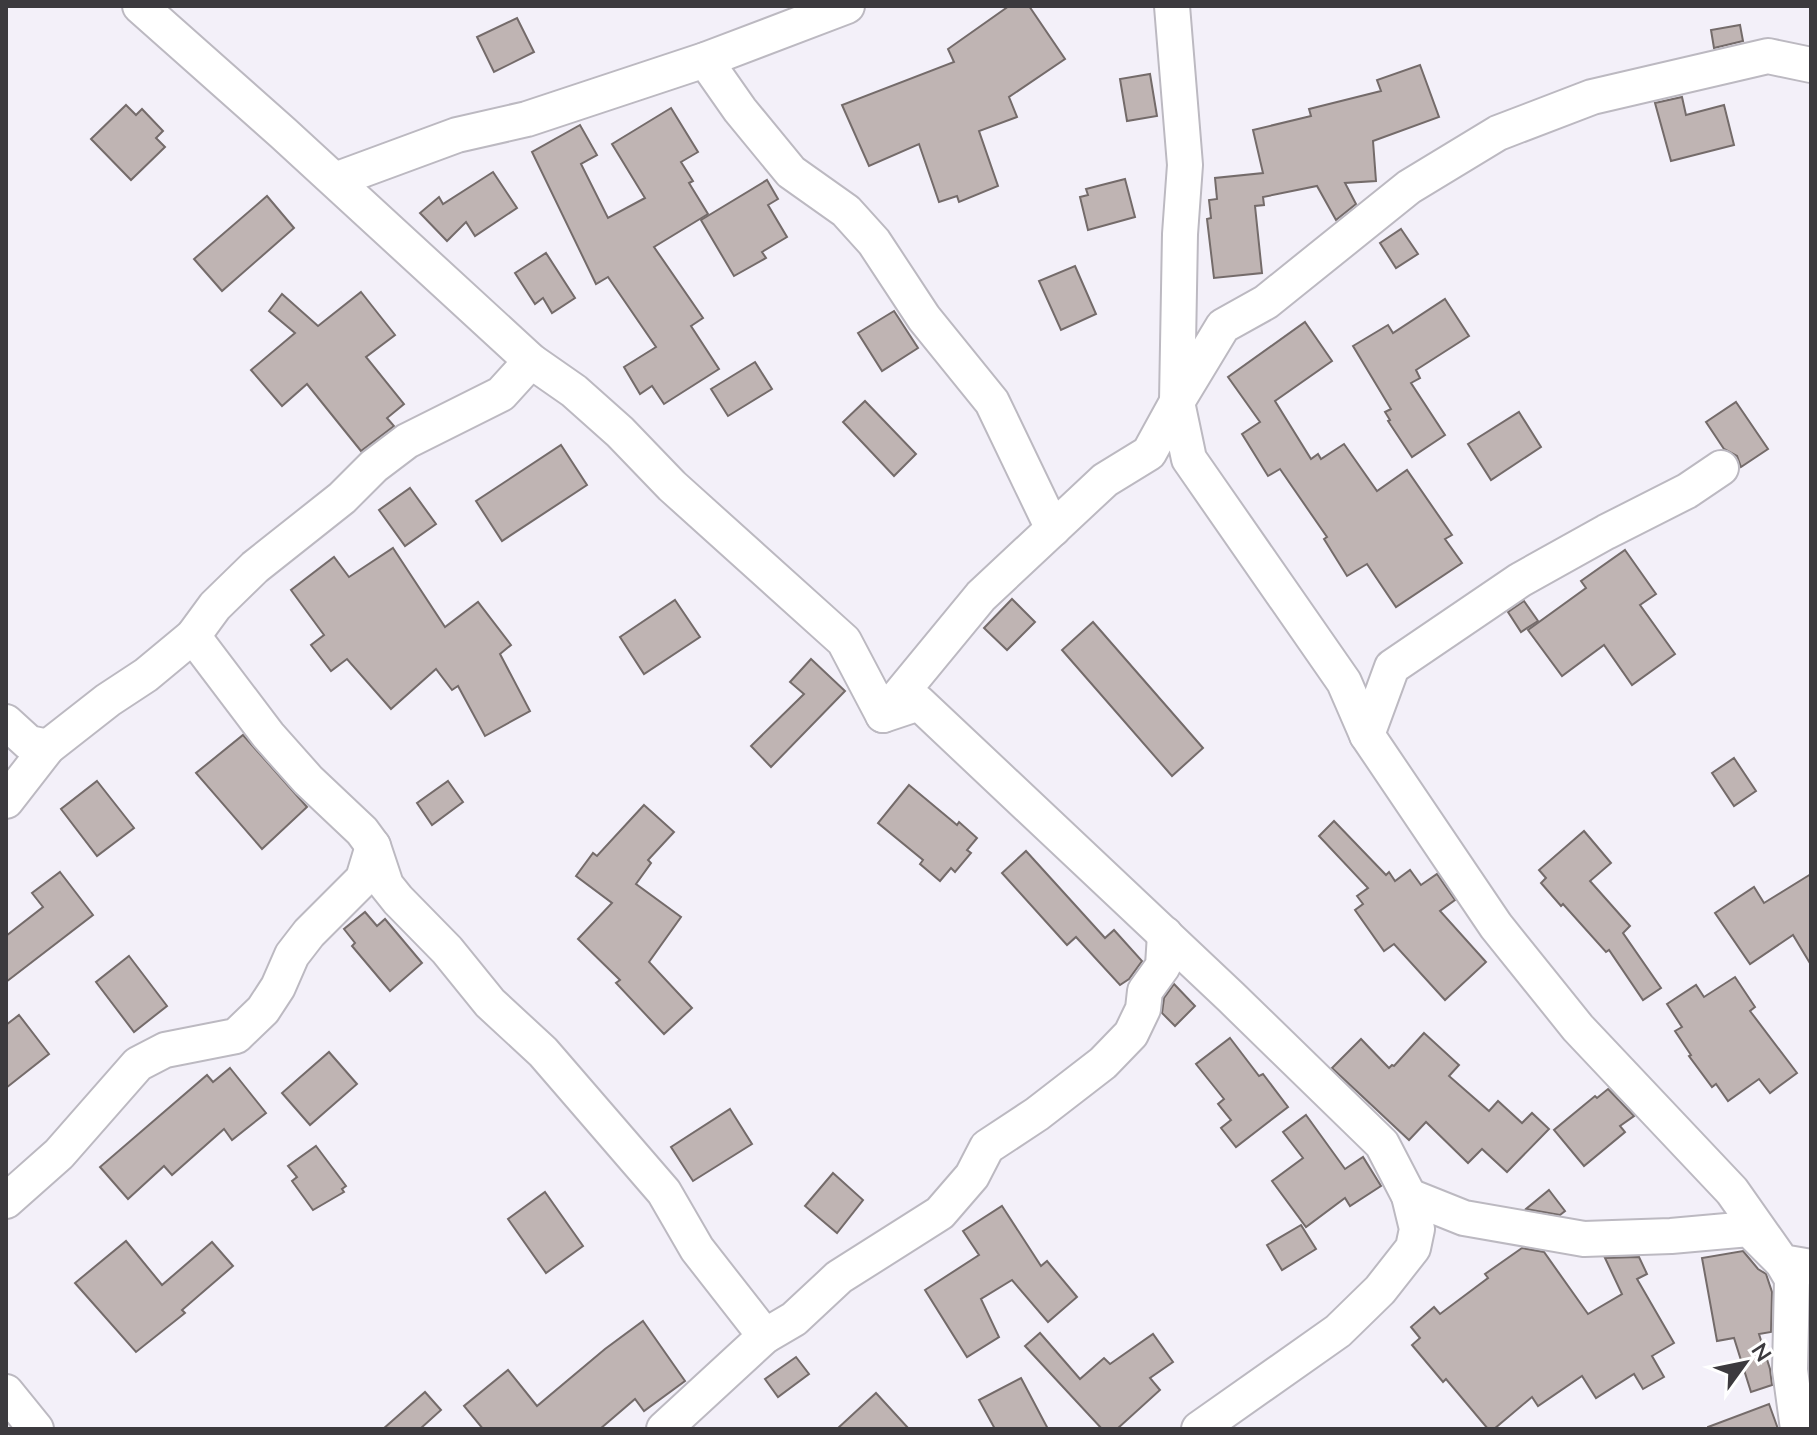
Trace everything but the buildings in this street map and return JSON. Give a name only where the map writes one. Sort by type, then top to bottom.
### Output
[{"type":"street","points":[[140,6],[531,361],[585,401],[620,432],[672,486],[844,641],[883,715]]},
{"type":"street","points":[[335,180],[457,135],[527,119],[705,60],[781,18],[847,6]]},
{"type":"street","points":[[1172,6],[1185,165],[1180,234],[1177,402],[1189,459],[1344,682],[1367,735],[1496,926],[1578,1028],[1732,1191],[1796,1264]]},
{"type":"street","points":[[883,715],[981,596],[1105,480],[1149,453],[1223,326],[1266,302],[1409,187],[1498,133],[1592,97],[1768,56],[1811,65]]},
{"type":"street","points":[[705,60],[740,110],[791,172],[846,211],[874,242],[924,318],[992,402],[1053,529]]},
{"type":"street","points":[[6,801],[48,747],[193,636],[215,606],[255,567],[342,498],[374,466],[407,441],[501,394],[531,361]]},
{"type":"street","points":[[1367,735],[1392,667],[1520,580],[1687,491],[1721,468]]},
{"type":"street","points":[[193,636],[268,735],[308,780],[362,831],[373,846],[386,885],[398,900],[447,950],[490,1003],[543,1052],[664,1192],[697,1249],[765,1336]]},
{"type":"street","points":[[883,715],[919,703],[1382,1144],[1409,1196],[1417,1229],[1413,1248],[1380,1290],[1338,1331],[1199,1429]]},
{"type":"street","points":[[6,722],[29,743],[48,747]]},
{"type":"street","points":[[6,1201],[59,1154],[138,1064],[165,1050],[236,1036],[263,1010],[278,987],[292,955],[309,933],[363,879],[373,846]]},
{"type":"street","points":[[664,1429],[765,1336],[794,1319],[839,1277],[940,1213],[972,1176],[987,1147],[1037,1114],[1103,1063],[1131,1034],[1143,1009],[1145,991],[1163,966],[1165,934]]},
{"type":"street","points":[[1409,1196],[1464,1218],[1584,1239],[1749,1229],[1796,1264]]},
{"type":"street","points":[[1796,1264],[1792,1279],[1790,1370],[1798,1429]]},
{"type":"street","points":[[6,1392],[36,1429]]}]
